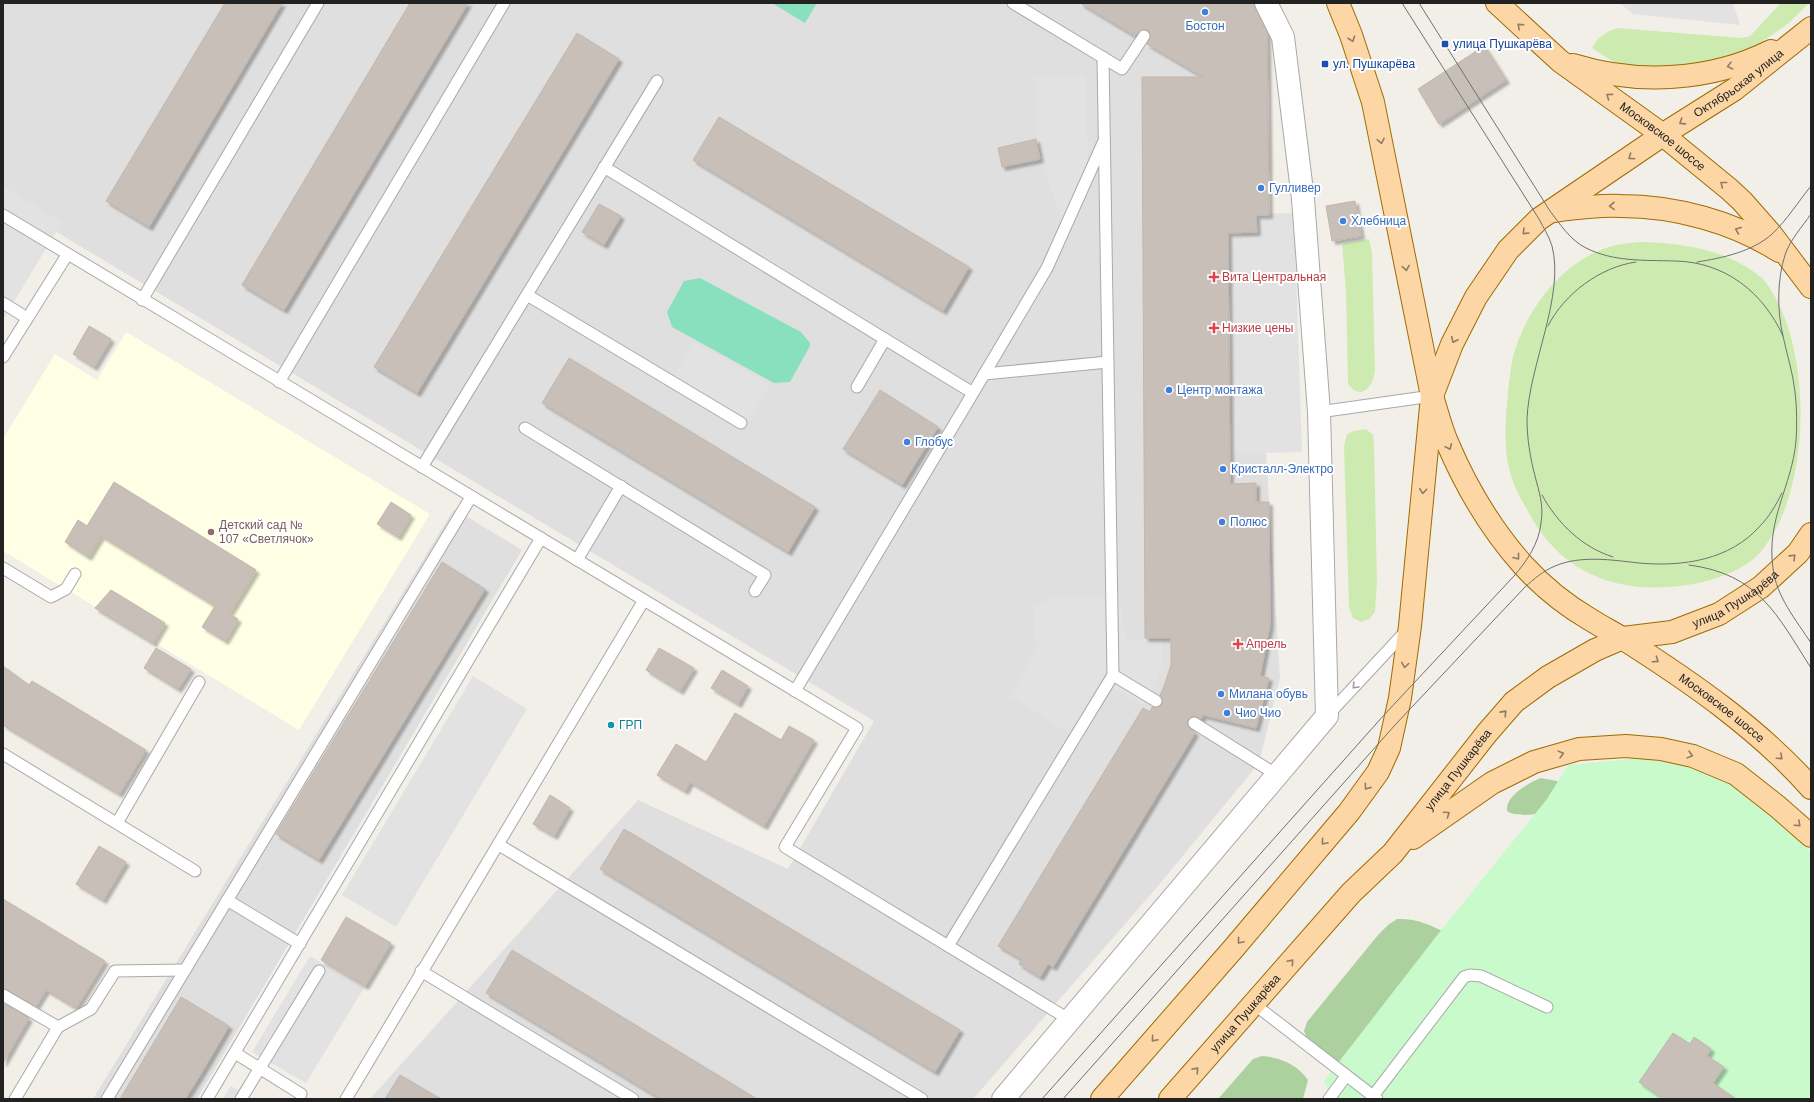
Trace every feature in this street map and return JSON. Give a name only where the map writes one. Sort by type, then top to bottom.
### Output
[{"type":"main road","points":[[1102,1099],[1233,949],[1344,818],[1378,772],[1389,748],[1395,726],[1410,626],[1432,396],[1373,102],[1351,35],[1338,3]]},
{"type":"main road","name":"Московское шоссе","points":[[1502,5],[1560,61],[1663,135],[1742,201],[1771,234],[1811,287]]},
{"type":"main road","points":[[1560,61],[1589,70],[1619,75],[1649,77],[1680,76],[1739,64],[1768,52],[1808,31]]},
{"type":"main road","name":"Октябрьская улица","points":[[1432,396],[1452,344],[1476,297],[1508,250],[1539,219],[1735,88],[1808,31]]},
{"type":"main road","points":[[1550,211],[1596,206],[1623,206],[1664,210],[1699,217],[1733,228],[1763,240],[1785,254]]},
{"type":"main road","name":"Московское шоссе","points":[[1432,396],[1447,441],[1466,482],[1494,528],[1524,565],[1559,598],[1590,620],[1623,638],[1697,688],[1732,714],[1801,776],[1811,788]]},
{"type":"main road","name":"улица Пушкарёва","points":[[1170,1099],[1351,893],[1393,853],[1487,732],[1514,702],[1548,677],[1595,650],[1623,638],[1672,632],[1719,614],[1761,588],[1798,553],[1811,534]]},
{"type":"main road","points":[[1393,853],[1492,783],[1534,762],[1579,749],[1626,746],[1661,749],[1693,756],[1736,774],[1778,807],[1811,836]]},
{"type":"street","points":[[1002,1099],[1327,716],[1319,412],[1303,199],[1283,37],[1266,3]]},
{"type":"lane","points":[[142,300],[318,3]]},
{"type":"lane","points":[[280,382],[504,3]]},
{"type":"lane","points":[[1013,3],[1122,69],[1144,36]]},
{"type":"lane","points":[[948,946],[1113,674],[1103,57]]},
{"type":"lane","points":[[422,467],[604,167],[658,81]]},
{"type":"lane","points":[[794,691],[1046,268],[1104,140]]},
{"type":"lane","points":[[604,167],[973,392]]},
{"type":"lane","points":[[3,215],[67,255],[857,728],[785,847],[1070,1020]]},
{"type":"lane","points":[[3,357],[67,255]]},
{"type":"lane","points":[[527,295],[741,423]]},
{"type":"lane","points":[[3,304],[27,318]]},
{"type":"lane","points":[[857,387],[885,339]]},
{"type":"lane","points":[[984,374],[1108,362]]},
{"type":"lane","points":[[1319,412],[1432,396]]},
{"type":"lane","points":[[525,428],[765,575],[755,591]]},
{"type":"lane","points":[[577,560],[621,486]]},
{"type":"lane","points":[[107,1099],[471,497]]},
{"type":"lane","points":[[207,1099],[541,538]]},
{"type":"lane","points":[[3,568],[51,597],[66,588],[75,574]]},
{"type":"lane","points":[[346,1099],[421,971],[499,845],[644,600]]},
{"type":"lane","points":[[1327,716],[1410,626]]},
{"type":"lane","points":[[1113,674],[1156,701]]},
{"type":"lane","points":[[116,823],[199,682]]},
{"type":"lane","points":[[1194,723],[1277,775]]},
{"type":"lane","points":[[3,754],[195,871]]},
{"type":"lane","points":[[499,845],[922,1099]]},
{"type":"lane","points":[[227,900],[300,944]]},
{"type":"lane","points":[[15,1099],[58,1027],[91,1009],[115,971],[185,970]]},
{"type":"lane","points":[[241,1099],[319,971]]},
{"type":"lane","points":[[421,971],[633,1099]]},
{"type":"lane","points":[[1254,1004],[1375,1098],[1464,977],[1470,975],[1481,976],[1547,1007]]},
{"type":"lane","points":[[3,994],[58,1027]]},
{"type":"lane","points":[[235,1053],[300,1094]]},
{"type":"lane","points":[[1328,1099],[1346,1076]]},
{"type":"shaded area","points":[[3,3],[1238,3],[1280,677],[1259,763],[1158,886],[973,1099],[370,1099],[638,800],[788,869],[874,721],[3,200]]},
{"type":"shaded area","points":[[1620,3],[1733,3],[1740,25],[1633,14]]},
{"type":"shaded area","points":[[1085,75],[1088,161],[1062,221],[1043,167],[1037,136],[1035,77]]},
{"type":"shaded area","points":[[3,186],[62,222],[3,320]]},
{"type":"shaded area","points":[[1294,213],[1302,452],[1226,454],[1217,215]]},
{"type":"shaded area","name":"Детский сад № 107 «Светлячок»","points":[[126,332],[430,514],[299,730],[3,551],[3,439],[55,354],[97,380]]},
{"type":"shaded area","points":[[694,342],[770,384],[748,422],[673,377]]},
{"type":"shaded area","points":[[454,509],[522,550],[197,1099],[93,1099]]},
{"type":"shaded area","points":[[1059,595],[1119,596],[1126,640],[1162,640],[1162,666],[1155,684],[1143,705],[1112,688],[1081,741],[1010,696],[1036,650],[1033,608]]},
{"type":"shaded area","points":[[473,676],[527,709],[396,927],[342,895]]},
{"type":"shaded area","points":[[310,956],[364,988],[306,1083],[252,1052]]},
{"type":"shaded area","points":[[231,1086],[253,1099],[223,1099]]},
{"type":"green space","points":[[772,3],[817,3],[805,23]]},
{"type":"green space","points":[[1781,3],[1809,3],[1789,23],[1759,44],[1725,58],[1681,69],[1618,65],[1592,48],[1602,35],[1617,28],[1742,38],[1750,36]]},
{"type":"green space","points":[[1369,239],[1372,253],[1375,369],[1369,386],[1366,390],[1358,392],[1348,384],[1346,291],[1342,244]]},
{"type":"green space","points":[[1640,242],[1673,244],[1705,250],[1736,261],[1763,279],[1780,306],[1792,340],[1799,378],[1800,418],[1797,458],[1789,496],[1776,529],[1757,556],[1738,569],[1704,582],[1680,586],[1647,587],[1626,585],[1606,580],[1588,573],[1571,563],[1556,550],[1542,534],[1521,499],[1508,464],[1506,412],[1509,380],[1513,357],[1526,322],[1548,290],[1561,276],[1576,264],[1592,254],[1609,247]]},
{"type":"green space","points":[[700,278],[801,332],[810,343],[810,346],[790,382],[774,383],[672,327],[667,312],[684,281]]},
{"type":"green space","points":[[1366,429],[1373,435],[1374,445],[1377,583],[1375,612],[1369,619],[1361,622],[1353,618],[1349,607],[1344,446],[1347,434]]},
{"type":"green space","points":[[1642,758],[1714,772],[1804,843],[1811,853],[1811,1099],[1333,1099],[1324,1081],[1435,938],[1547,799],[1568,765]]},
{"type":"green space","points":[[1541,778],[1557,781],[1566,786],[1551,804],[1541,812],[1524,815],[1514,814],[1507,811],[1507,805],[1513,795],[1530,783]]},
{"type":"green space","points":[[1397,919],[1422,922],[1445,933],[1428,1099],[1381,1099],[1307,1038],[1304,1031],[1307,1022],[1378,935],[1388,925]]},
{"type":"green space","points":[[1262,1056],[1282,1060],[1294,1066],[1304,1075],[1308,1080],[1303,1099],[1218,1099],[1253,1059]]},
{"type":"building","points":[[225,3],[282,3],[149,227],[106,201]]},
{"type":"building","points":[[410,3],[468,3],[284,310],[242,285]]},
{"type":"building","points":[[1080,3],[1253,3],[1267,32],[1269,215],[1256,215],[1257,232],[1228,233],[1230,484],[1256,483],[1256,502],[1269,502],[1270,625],[1260,676],[1269,678],[1256,728],[1203,715],[1201,719],[1194,716],[1188,719],[1188,726],[1195,733],[1053,967],[1048,964],[1040,977],[1019,964],[1021,959],[998,946],[1143,708],[1150,712],[1152,707],[1156,708],[1162,705],[1163,701],[1160,695],[1171,665],[1171,638],[1145,638],[1142,77],[1203,77],[1147,44],[1151,36],[1148,30],[1141,30],[1135,36]]},
{"type":"building","points":[[577,33],[619,59],[417,393],[374,367]]},
{"type":"building","points":[[1484,46],[1506,80],[1439,124],[1418,89]]},
{"type":"building","points":[[719,117],[969,267],[943,311],[693,160]]},
{"type":"building","points":[[1036,139],[1040,159],[1002,167],[998,148]]},
{"type":"building","name":"Хлебница","points":[[1355,201],[1361,236],[1332,241],[1326,206]]},
{"type":"building","points":[[599,204],[621,216],[604,245],[582,232]]},
{"type":"building","points":[[89,326],[111,339],[94,367],[73,354]]},
{"type":"building","points":[[569,358],[815,507],[788,552],[542,403]]},
{"type":"building","points":[[880,390],[938,427],[902,485],[843,449]]},
{"type":"building","points":[[114,482],[256,570],[229,614],[238,619],[225,641],[202,627],[215,606],[101,536],[88,557],[65,542],[78,520],[87,526]]},
{"type":"building","points":[[391,502],[411,515],[398,537],[377,524]]},
{"type":"building","points":[[442,562],[485,589],[319,860],[276,834]]},
{"type":"building","points":[[111,590],[165,623],[153,643],[95,608]]},
{"type":"building","points":[[156,648],[191,669],[178,689],[144,668]]},
{"type":"building","points":[[659,648],[694,668],[680,691],[646,670]]},
{"type":"building","points":[[3,666],[29,685],[32,681],[146,750],[119,794],[3,725]]},
{"type":"building","points":[[722,670],[748,686],[738,704],[711,688]]},
{"type":"building","points":[[735,713],[781,740],[789,726],[814,740],[764,826],[690,782],[685,791],[657,775],[676,744],[706,762]]},
{"type":"building","points":[[550,795],[570,808],[554,836],[533,824]]},
{"type":"building","points":[[624,829],[960,1030],[935,1072],[600,869]]},
{"type":"building","points":[[99,846],[126,862],[103,900],[76,884]]},
{"type":"building","points":[[3,899],[105,961],[76,1008],[46,990],[36,1006],[3,988]]},
{"type":"building","points":[[346,917],[391,943],[365,986],[321,960]]},
{"type":"building","points":[[512,950],[757,1099],[661,1099],[486,993]]},
{"type":"building","points":[[181,997],[229,1026],[199,1077],[185,1099],[120,1099]]},
{"type":"building","points":[[3,1003],[29,1018],[3,1063]]},
{"type":"building","points":[[1673,1033],[1690,1044],[1694,1037],[1711,1049],[1707,1056],[1724,1067],[1713,1083],[1736,1099],[1664,1099],[1639,1082]]},
{"type":"building","points":[[400,1075],[441,1099],[385,1099]]},
{"type":"tram line","points":[[1042,1099],[1384,715],[1514,576],[1528,558],[1538,538],[1542,516],[1541,504],[1530,455],[1527,419],[1529,398],[1554,287],[1555,266],[1552,246],[1539,219],[1402,3]]},
{"type":"tram line","points":[[1419,3],[1550,211],[1575,241],[1586,248],[1607,256],[1641,260],[1693,263],[1710,267],[1726,274],[1740,282],[1765,306],[1775,320],[1783,336]]},
{"type":"tram line","points":[[1697,262],[1746,250],[1764,240],[1783,223],[1811,186]]},
{"type":"tram line","points":[[1811,214],[1787,249],[1780,275],[1779,306],[1781,326],[1794,385],[1797,429],[1794,457],[1776,518],[1772,550],[1775,578],[1782,598],[1811,643]]},
{"type":"tram line","points":[[1548,326],[1563,303],[1584,284],[1609,270],[1636,262]]},
{"type":"tram line","points":[[1063,1099],[1395,725],[1532,581],[1555,566],[1575,560],[1597,559],[1672,564],[1705,559],[1720,554],[1735,547],[1748,538],[1766,519],[1782,493]]},
{"type":"tram line","points":[[1542,495],[1555,516],[1581,541],[1602,553],[1613,557]]},
{"type":"tram line","points":[[1689,565],[1713,570],[1733,577],[1764,600],[1776,614],[1811,668]]},
{"type":"place","name":"Бостон","points":[[1205,12]]},
{"type":"place","name":"улица Пушкарёва","points":[[1445,44]]},
{"type":"place","name":"ул. Пушкарёва","points":[[1325,64]]},
{"type":"place","name":"Гулливер","points":[[1261,188]]},
{"type":"place","name":"Хлебница","points":[[1343,221]]},
{"type":"place","name":"Вита Центральная","points":[[1214,277]]},
{"type":"place","name":"Низкие цены","points":[[1214,328]]},
{"type":"place","name":"Центр монтажа","points":[[1169,390]]},
{"type":"place","name":"Глобус","points":[[907,442]]},
{"type":"place","name":"Кристалл-Электро","points":[[1223,469]]},
{"type":"place","name":"Полюс","points":[[1222,522]]},
{"type":"place","name":"Детский сад № 107 «Светлячок»","points":[[211,532]]},
{"type":"place","name":"Апрель","points":[[1238,644]]},
{"type":"place","name":"Милана обувь","points":[[1221,694]]},
{"type":"place","name":"Чио Чио","points":[[1227,713]]},
{"type":"place","name":"ГРП","points":[[611,725]]}]
